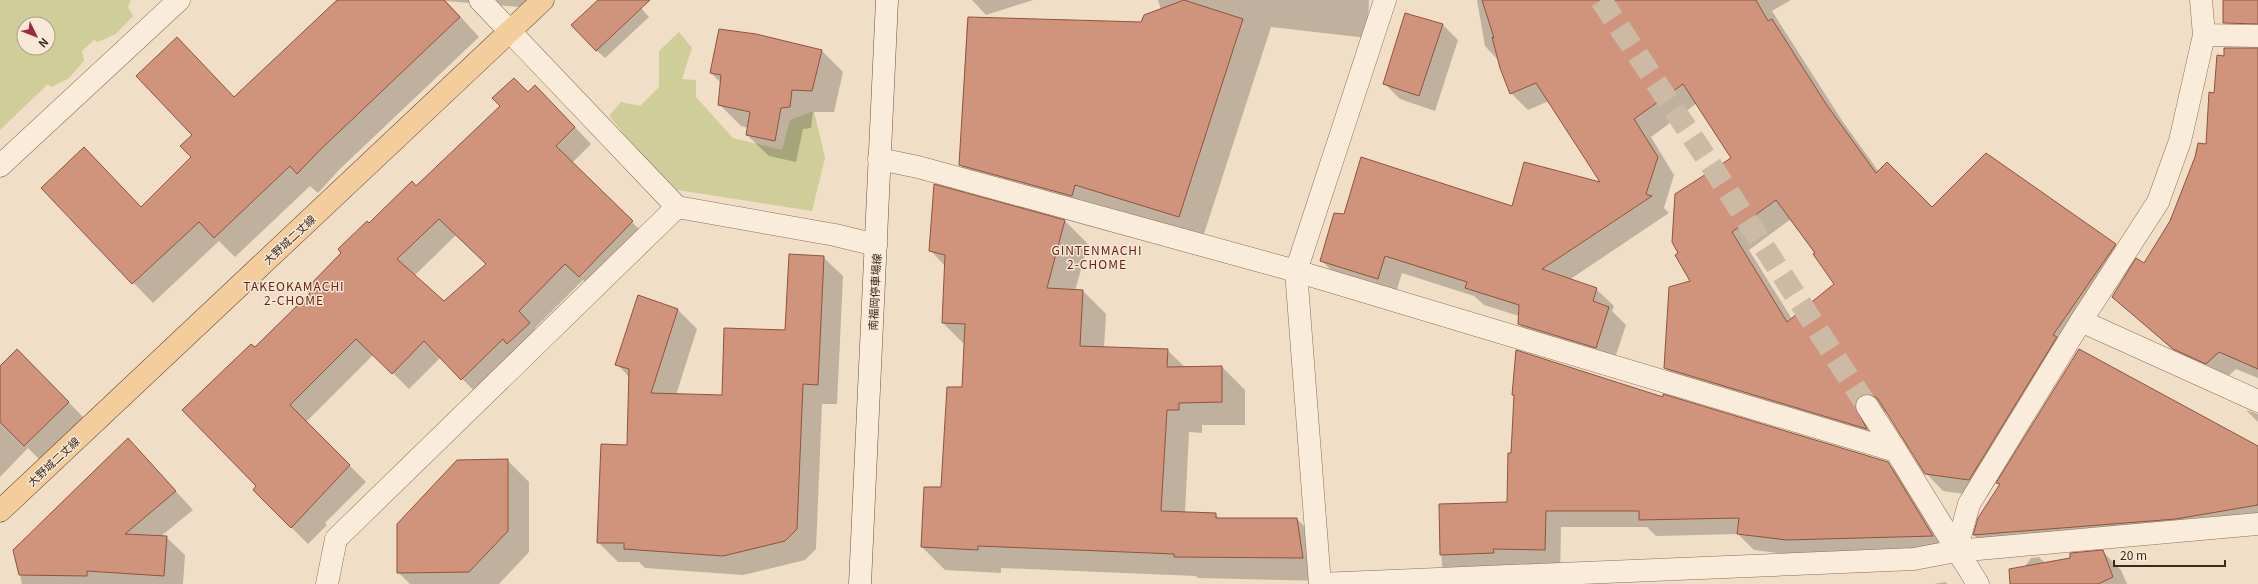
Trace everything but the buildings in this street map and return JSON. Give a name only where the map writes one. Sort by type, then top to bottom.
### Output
[{"type":"main road","name":"大野城二丈線","points":[[0,511],[543,0]]},
{"type":"street","points":[[0,166],[178,0]]},
{"type":"street","points":[[480,0],[677,207],[835,235],[876,245]]},
{"type":"street","name":"南福岡停車場線","points":[[860,584],[887,0]]},
{"type":"street","points":[[1385,0],[1296,271],[1320,584],[1914,559],[1956,551],[2258,524]]},
{"type":"street","points":[[1956,551],[1969,504],[2081,321],[2158,202],[2180,141],[2204,35],[2201,0]]},
{"type":"street","points":[[2204,35],[2258,36]]},
{"type":"street","points":[[879,159],[918,167],[1296,271],[1896,451]]},
{"type":"street","points":[[327,584],[336,539],[677,207]]},
{"type":"street","points":[[2081,321],[2258,400]]},
{"type":"street","points":[[1867,406],[1956,551],[1978,584]]},
{"type":"shaded area","points":[[0,0],[131,0],[128,7],[133,16],[116,34],[98,42],[94,40],[82,51],[84,61],[68,79],[51,87],[48,84],[0,130]]},
{"type":"shaded area","points":[[679,32],[692,48],[682,79],[696,80],[696,97],[733,138],[782,150],[790,120],[814,111],[825,158],[812,211],[671,189],[609,116],[621,102],[640,106],[659,87],[659,51]]},
{"type":"tunnel","points":[[1601,0],[1711,165],[1867,406]]},
{"type":"district","name":"GINTENMACHI 2-CHOME","points":[[1097,256]]},
{"type":"district","name":"TAKEOKAMACHI 2-CHOME","points":[[294,292]]}]
